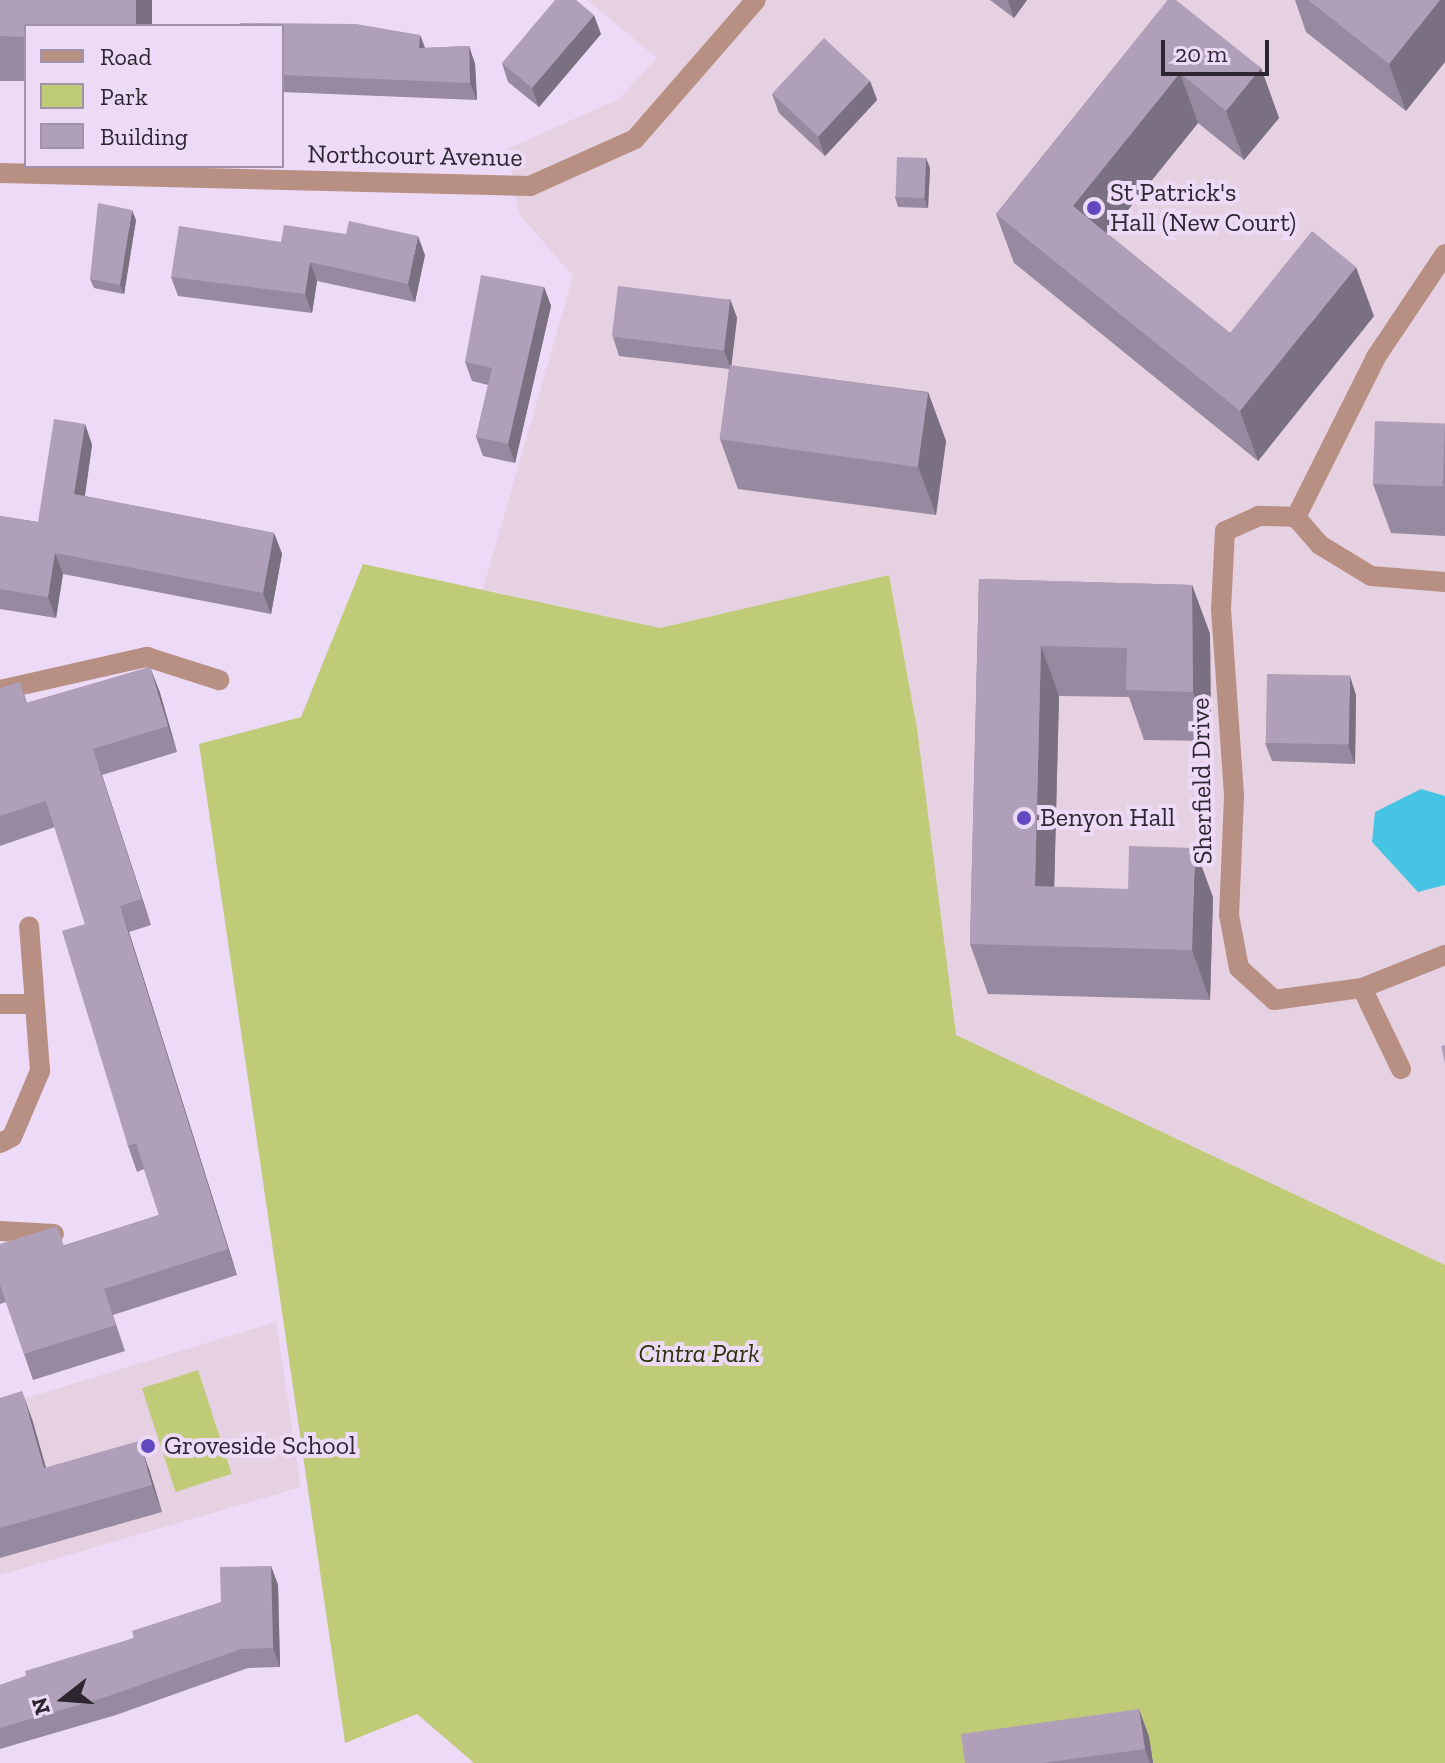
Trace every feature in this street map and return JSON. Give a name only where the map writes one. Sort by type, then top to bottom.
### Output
[{"type":"street","name":"Northcourt Avenue","points":[[0,173],[530,186],[635,139],[756,0]]},
{"type":"street","points":[[1445,254],[1376,357],[1296,517],[1320,545],[1371,576],[1445,582]]},
{"type":"street","name":"Sherfield Drive","points":[[1296,517],[1259,516],[1225,531],[1221,609],[1234,797],[1229,915],[1239,968],[1274,1000],[1362,988],[1445,955]]},
{"type":"street","points":[[0,690],[147,657],[219,680]]},
{"type":"street","points":[[0,1143],[12,1137],[40,1071],[29,926]]},
{"type":"street","points":[[1362,988],[1401,1069]]},
{"type":"street","points":[[0,1004],[34,1004]]},
{"type":"street","points":[[0,1231],[54,1234]]},
{"type":"shaded area","points":[[587,0],[1445,0],[1445,1265],[955,1035],[917,728],[889,575],[660,628],[483,589],[573,276],[519,214],[507,149],[619,99],[657,58]]},
{"type":"shaded area","name":"Groveside School","points":[[276,1322],[301,1487],[0,1575],[0,1406]]},
{"type":"green space","name":"Cintra Park","points":[[363,564],[660,628],[889,575],[917,728],[956,1035],[1445,1265],[1445,1763],[474,1763],[417,1714],[345,1743],[199,744],[301,717]]},
{"type":"green space","points":[[198,1370],[232,1474],[176,1492],[142,1388]]},
{"type":"water","points":[[1421,789],[1445,796],[1445,885],[1418,892],[1372,842],[1375,812]]},
{"type":"building","points":[[0,0],[136,0],[136,24],[24,24],[24,37],[0,36]]},
{"type":"building","points":[[555,0],[576,0],[594,15],[532,88],[502,63]]},
{"type":"building","points":[[1168,0],[1176,0],[1261,68],[1226,111],[1180,73],[1073,206],[1230,333],[1312,231],[1356,267],[1240,411],[996,214]]},
{"type":"building","points":[[1308,0],[1440,0],[1389,64]]},
{"type":"building","points":[[240,23],[356,24],[420,35],[419,48],[469,46],[470,83],[284,75],[284,24]]},
{"type":"building","points":[[824,38],[870,81],[818,137],[772,94]]},
{"type":"building","points":[[897,157],[926,158],[925,198],[896,197]]},
{"type":"building","points":[[98,203],[132,210],[120,285],[90,279]]},
{"type":"building","points":[[349,221],[418,236],[408,284],[310,262],[305,294],[171,277],[179,226],[281,242],[284,225],[346,234]]},
{"type":"building","points":[[481,275],[544,287],[508,444],[476,437],[492,368],[465,362]]},
{"type":"building","points":[[618,286],[730,300],[724,350],[612,337]]},
{"type":"building","points":[[730,365],[928,393],[918,467],[720,439]]},
{"type":"building","points":[[54,419],[85,424],[74,494],[274,533],[263,593],[55,553],[48,597],[0,589],[0,516],[38,522]]},
{"type":"building","points":[[1375,421],[1445,423],[1443,486],[1373,484]]},
{"type":"building","points":[[979,579],[1192,585],[1193,692],[1126,690],[1127,648],[1041,646],[1035,886],[1128,889],[1129,846],[1195,848],[1192,950],[970,944]]},
{"type":"building","points":[[150,667],[168,726],[93,749],[142,899],[120,906],[228,1249],[104,1289],[116,1325],[24,1354],[0,1285],[0,1244],[57,1226],[64,1246],[159,1215],[136,1143],[128,1146],[62,931],[85,924],[46,801],[0,816],[0,688],[20,682],[26,703]]},
{"type":"building","points":[[1267,674],[1350,675],[1349,744],[1266,743]]},
{"type":"building","points":[[22,1391],[44,1468],[139,1441],[152,1485],[0,1528],[0,1398]]},
{"type":"building","points":[[271,1566],[273,1648],[241,1649],[109,1696],[0,1728],[0,1685],[26,1676],[25,1671],[134,1638],[132,1631],[221,1602],[220,1567]]},
{"type":"building","points":[[1139,1709],[1145,1749],[1042,1763],[965,1763],[961,1734]]},
{"type":"place","name":"St Patrick's Hall (New Court)","points":[[1094,208]]},
{"type":"place","name":"Benyon Hall","points":[[1024,818]]},
{"type":"place","name":"Groveside School","points":[[148,1446]]}]
